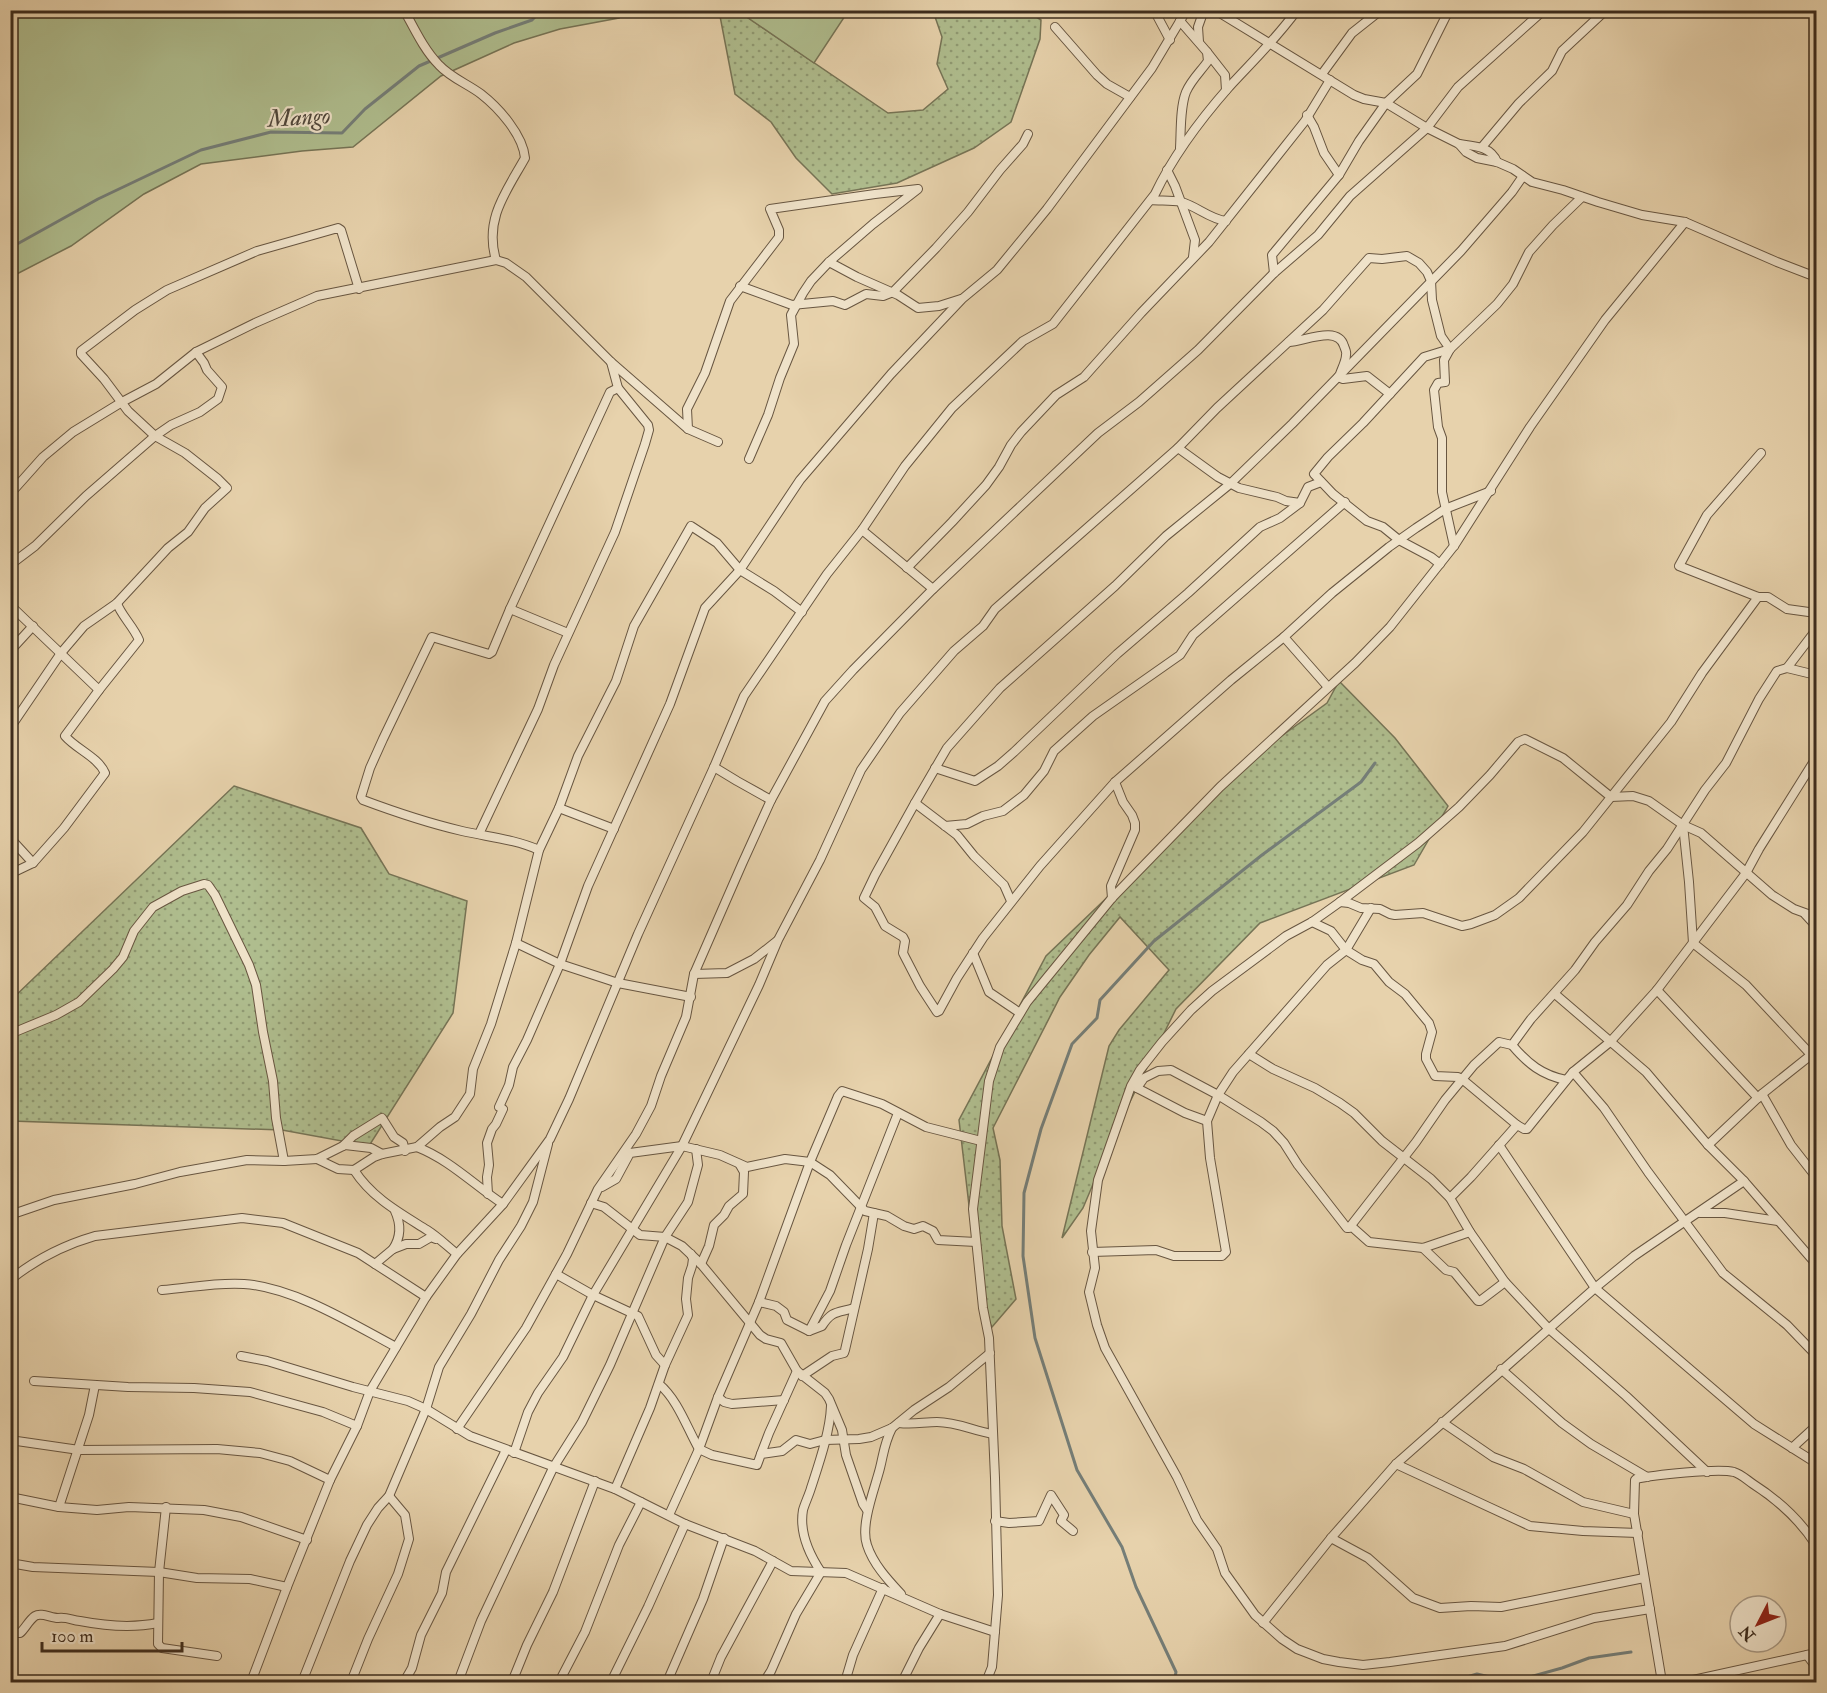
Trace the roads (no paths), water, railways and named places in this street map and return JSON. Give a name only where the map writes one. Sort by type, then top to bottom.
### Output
[{"type":"street","points":[[404,10],[438,65],[482,94],[505,117],[517,134],[525,152],[525,158],[496,210],[492,248],[496,260]]},
{"type":"street","points":[[1154,10],[1170,40]]},
{"type":"street","points":[[1199,42],[1198,27],[1204,10]]},
{"type":"street","points":[[1215,10],[1364,99],[1386,103],[1459,144],[1482,147],[1494,156],[1497,162]]},
{"type":"street","points":[[302,1683],[350,1561],[370,1518],[389,1496],[426,1410],[439,1367],[533,1202],[550,1139],[744,696],[772,652],[827,574],[862,530],[905,466],[952,408],[1023,341],[1053,324],[1151,200],[1180,149],[1226,90],[1297,10]]},
{"type":"street","points":[[1322,74],[1352,33],[1381,10]]},
{"type":"street","points":[[1274,273],[1272,255],[1339,175],[1359,141],[1386,103],[1417,74],[1451,10]]},
{"type":"street","points":[[457,1429],[526,1328],[567,1254],[598,1189],[636,1134],[651,1106],[686,1017],[694,974],[771,800],[825,701],[933,589],[1098,433],[1139,402],[1198,350],[1274,273],[1318,235],[1350,196],[1427,128],[1458,87],[1544,10]]},
{"type":"street","points":[[1482,147],[1519,104],[1552,71],[1562,51],[1606,10]]},
{"type":"street","points":[[488,1194],[487,1143],[503,1109],[499,1107],[510,1086],[513,1067],[560,964],[588,886],[670,704],[705,608],[740,570],[800,480],[891,374],[962,299],[997,270],[1047,209],[1152,68],[1170,40],[1181,14]]},
{"type":"street","points":[[1181,14],[1225,75],[1226,90]]},
{"type":"street","points":[[1055,27],[1082,60],[1107,84],[1130,97]]},
{"type":"street","points":[[1180,149],[1182,106],[1185,93],[1192,80],[1208,61],[1208,52]]},
{"type":"street","points":[[907,568],[986,485],[1021,432],[1056,395],[1084,377],[1209,242],[1305,121],[1330,80]]},
{"type":"street","points":[[1307,115],[1324,153],[1339,175]]},
{"type":"street","points":[[740,286],[792,305],[833,302],[845,305],[867,294],[883,296],[893,292],[968,212],[1023,144],[1028,134]]},
{"type":"street","points":[[1459,144],[1466,152],[1477,158],[1497,162],[1532,182],[1642,215],[1685,222],[1816,277]]},
{"type":"street","points":[[1167,170],[1195,240],[1193,257]]},
{"type":"street","points":[[1491,491],[1445,509],[1399,540],[1332,593],[1115,782],[1086,812],[1011,901],[973,953],[937,1012],[903,953],[905,941],[903,937],[885,926],[875,907],[864,900],[875,875],[947,748],[1000,688],[1115,586],[1166,536],[1230,484],[1339,376],[1461,252],[1523,176]]},
{"type":"street","points":[[688,429],[687,409],[705,373],[730,302],[779,237],[779,230],[770,209],[918,189],[873,224],[829,262],[811,281],[791,315],[794,344],[749,459]]},
{"type":"street","points":[[1455,546],[1442,492],[1442,438],[1438,427],[1434,390],[1438,383],[1445,382],[1444,360],[1450,349],[1497,304],[1513,284],[1529,252],[1582,197]]},
{"type":"street","points":[[1151,200],[1181,202],[1204,212],[1213,219],[1226,221]]},
{"type":"street","points":[[986,1683],[992,1667],[998,1595],[990,1353],[973,1209],[988,1081],[1000,1047],[1020,1013],[1112,898],[1220,787],[1355,663],[1390,627],[1455,546],[1530,427],[1605,320],[1685,222]]},
{"type":"street","points":[[10,728],[61,653],[84,626],[117,603],[168,548],[188,532],[205,508],[227,488],[185,453],[155,436],[128,411],[80,352],[135,310],[168,290],[256,251],[338,228],[341,230],[359,289]]},
{"type":"street","points":[[404,1683],[412,1668],[421,1635],[442,1593],[446,1572],[538,1393],[563,1357],[593,1295],[682,1146],[759,986],[778,940],[820,860],[861,770],[900,713],[954,651],[983,626],[995,609],[1178,448],[1217,408],[1323,310],[1369,258],[1407,256],[1419,263],[1431,281],[1432,300],[1441,336],[1450,349]]},
{"type":"street","points":[[10,494],[43,457],[73,432],[156,384],[196,352],[255,322],[317,296],[496,260],[506,263],[526,277],[611,362],[688,429],[718,442]]},
{"type":"street","points":[[829,262],[893,292],[918,308],[939,306],[962,299]]},
{"type":"street","points":[[1288,342],[1301,341],[1320,335],[1338,336],[1342,339],[1347,354],[1339,376]]},
{"type":"street","points":[[1440,564],[1399,540],[1383,527],[1367,521],[1321,482],[1316,477],[1316,471],[1424,357],[1450,349]]},
{"type":"street","points":[[10,565],[35,546],[86,496],[155,436],[200,412],[218,399],[222,387],[207,370],[196,352]]},
{"type":"street","points":[[479,834],[538,709],[554,665],[615,532],[638,470],[649,430],[648,425],[618,388],[611,362]]},
{"type":"street","points":[[1339,376],[1342,379],[1367,376],[1390,394]]},
{"type":"street","points":[[539,850],[519,842],[442,826],[397,813],[363,800],[361,797],[378,749],[430,639],[432,637],[491,653],[610,392],[618,388]]},
{"type":"street","points":[[1178,448],[1230,484],[1251,492],[1300,503]]},
{"type":"street","points":[[1761,453],[1707,515],[1678,566],[1758,597],[1768,597],[1787,609],[1816,613]]},
{"type":"street","points":[[935,768],[975,781],[989,772],[1014,752],[1117,654],[1260,527],[1280,518],[1300,503],[1308,487],[1321,482]]},
{"type":"street","points":[[945,826],[967,824],[983,816],[1004,811],[1024,795],[1044,771],[1054,751],[1093,716],[1180,655],[1193,635],[1345,502]]},
{"type":"street","points":[[317,1159],[338,1169],[354,1170],[382,1154],[417,1147],[455,1117],[470,1094],[473,1069],[491,1024],[516,943],[539,850],[559,808],[578,756],[616,681],[634,626],[691,526],[717,543],[740,570],[802,612]]},
{"type":"street","points":[[862,530],[933,589]]},
{"type":"street","points":[[1340,902],[1361,908],[1380,909],[1395,915],[1423,913],[1462,926],[1495,915],[1519,898],[1583,832],[1671,722],[1702,673],[1758,597]]},
{"type":"street","points":[[10,874],[33,862],[64,828],[105,773],[97,762],[66,736],[139,640],[130,623],[117,607],[117,603]]},
{"type":"street","points":[[10,605],[99,690]]},
{"type":"street","points":[[510,609],[568,633]]},
{"type":"street","points":[[10,651],[33,626]]},
{"type":"street","points":[[1512,1045],[1531,1019],[1555,994],[1627,905],[1726,763],[1759,699],[1777,672],[1786,668],[1816,630]]},
{"type":"street","points":[[1284,637],[1328,687]]},
{"type":"street","points":[[1786,668],[1816,675]]},
{"type":"street","points":[[1650,1609],[1594,1618],[1505,1646],[1363,1665],[1308,1654],[1289,1644],[1263,1623],[1225,1573],[1217,1549],[1197,1520],[1177,1476],[1105,1348],[1089,1292],[1095,1268],[1091,1231],[1098,1180],[1140,1070],[1191,1010],[1212,991],[1286,936],[1312,922],[1418,843],[1460,807],[1518,741],[1525,739],[1563,758],[1611,797],[1633,796],[1649,801],[1683,825],[1701,833],[1772,895],[1794,909],[1816,916]]},
{"type":"street","points":[[1312,922],[1331,931],[1346,950],[1374,964],[1389,982],[1405,994],[1414,1008],[1429,1023],[1431,1032],[1426,1059],[1435,1076],[1462,1079],[1517,1125],[1527,1130],[1573,1072],[1610,1042],[1657,990],[1746,873],[1816,758]]},
{"type":"street","points":[[714,767],[736,782],[771,800]]},
{"type":"street","points":[[1112,898],[1111,886],[1135,830],[1135,823],[1115,782]]},
{"type":"street","points":[[915,803],[957,835],[974,856],[1004,885],[1011,901]]},
{"type":"street","points":[[559,808],[614,829]]},
{"type":"street","points":[[1683,825],[1693,943],[1746,985],[1815,1055],[1760,1096],[1708,1145]]},
{"type":"street","points":[[10,838],[33,862]]},
{"type":"street","points":[[10,1034],[56,1015],[79,1002],[123,957],[134,931],[153,907],[182,891],[204,884],[208,885],[249,965],[256,985],[284,1161]]},
{"type":"street","points":[[1092,1252],[1156,1250],[1182,1257],[1225,1255],[1210,1158],[1207,1121],[1218,1095],[1233,1072],[1328,965],[1346,950],[1371,908]]},
{"type":"street","points":[[1804,913],[1816,926]]},
{"type":"street","points":[[694,974],[727,973],[754,959],[778,940]]},
{"type":"street","points":[[516,943],[560,964],[618,983],[691,997]]},
{"type":"street","points":[[973,953],[989,992],[1020,1013]]},
{"type":"street","points":[[1657,990],[1760,1096],[1791,1145],[1816,1177]]},
{"type":"street","points":[[1555,994],[1646,1072],[1708,1145],[1744,1181],[1816,1264]]},
{"type":"street","points":[[1134,1087],[1144,1078],[1158,1071],[1171,1070],[1218,1095],[1273,1131],[1347,1228],[1351,1226],[1404,1158],[1462,1079],[1499,1042],[1512,1045],[1548,1077],[1566,1080]]},
{"type":"street","points":[[1249,1054],[1273,1069],[1316,1088],[1340,1102],[1382,1140],[1431,1179],[1450,1198],[1470,1232],[1505,1282],[1548,1328],[1626,1396],[1707,1472]]},
{"type":"street","points":[[1573,1072],[1604,1108],[1723,1274],[1787,1325],[1816,1355]]},
{"type":"street","points":[[1134,1087],[1185,1113],[1207,1121]]},
{"type":"street","points":[[669,1515],[699,1449],[718,1397],[759,1302],[810,1162],[842,1091],[882,1104],[926,1127],[981,1141]]},
{"type":"street","points":[[809,1330],[830,1291],[860,1207],[898,1113]]},
{"type":"street","points":[[339,1149],[353,1136],[382,1118],[391,1133],[403,1143],[405,1151]]},
{"type":"street","points":[[1450,1198],[1472,1178],[1517,1125]]},
{"type":"street","points":[[251,1683],[330,1480],[357,1426],[370,1391],[426,1297],[457,1254],[503,1204],[550,1139]]},
{"type":"street","points":[[10,1215],[54,1200],[135,1184],[198,1168],[247,1160],[317,1159],[345,1145],[371,1148],[382,1154]]},
{"type":"street","points":[[1499,1145],[1595,1288],[1754,1424],[1816,1463]]},
{"type":"street","points":[[598,1189],[616,1179],[630,1153],[682,1146],[720,1155],[747,1167],[785,1159],[810,1162],[830,1175],[860,1207],[887,1216],[904,1226],[914,1229],[923,1226],[933,1231],[938,1240],[976,1242]]},
{"type":"street","points":[[417,1147],[442,1159],[503,1204]]},
{"type":"street","points":[[458,1683],[481,1621],[553,1468],[582,1422],[634,1313],[665,1238],[688,1202],[698,1165],[696,1149]]},
{"type":"street","points":[[701,1264],[710,1246],[714,1225],[729,1206],[743,1194],[744,1172],[740,1165]]},
{"type":"street","points":[[354,1170],[363,1185],[395,1211],[439,1239],[457,1254]]},
{"type":"street","points":[[1263,1623],[1331,1538],[1396,1464],[1548,1328],[1634,1256],[1744,1181]]},
{"type":"street","points":[[591,1203],[604,1207],[640,1235],[665,1238],[682,1246],[701,1264],[760,1335],[781,1343],[788,1359],[799,1374],[825,1393],[831,1404],[842,1430],[848,1462],[867,1510]]},
{"type":"street","points":[[375,1264],[397,1243],[400,1228],[395,1211]]},
{"type":"street","points":[[659,1384],[666,1390],[682,1414],[699,1449],[711,1455],[757,1465],[784,1400],[799,1374],[832,1356],[844,1353],[874,1213]]},
{"type":"street","points":[[1698,1213],[1725,1213],[1778,1221]]},
{"type":"street","points":[[10,1280],[37,1260],[75,1241],[95,1236],[242,1218],[284,1223],[358,1253],[426,1297]]},
{"type":"street","points":[[1351,1226],[1369,1242],[1424,1248],[1470,1232]]},
{"type":"street","points":[[393,1249],[406,1244],[419,1244],[431,1237],[439,1239]]},
{"type":"street","points":[[1424,1248],[1446,1270],[1454,1272],[1478,1301],[1505,1282]]},
{"type":"street","points":[[615,1489],[650,1408],[665,1365],[688,1316],[686,1299],[693,1259],[690,1253]]},
{"type":"street","points":[[556,1274],[593,1295],[638,1316],[656,1354],[665,1365]]},
{"type":"street","points":[[162,1290],[248,1284],[279,1292],[313,1305],[396,1347]]},
{"type":"street","points":[[759,1302],[776,1306],[784,1312],[787,1320],[809,1330],[822,1326],[833,1313],[854,1308]]},
{"type":"street","points":[[761,1454],[782,1451],[796,1440],[810,1444],[825,1440],[871,1437],[892,1428],[949,1387],[990,1353]]},
{"type":"street","points":[[241,1356],[267,1360],[408,1401],[470,1436],[615,1489],[685,1524],[755,1551],[791,1571],[846,1573],[940,1614],[995,1632]]},
{"type":"street","points":[[1502,1369],[1562,1423],[1591,1444],[1647,1477]]},
{"type":"street","points":[[34,1380],[250,1392],[323,1412],[357,1426]]},
{"type":"street","points":[[59,1507],[79,1450],[95,1385]]},
{"type":"street","points":[[718,1397],[732,1404],[784,1400]]},
{"type":"street","points":[[820,1572],[806,1544],[803,1510],[825,1440],[831,1404]]},
{"type":"street","points":[[900,1423],[910,1425],[937,1422],[993,1434]]},
{"type":"street","points":[[1442,1422],[1493,1457],[1524,1469],[1583,1502],[1634,1514]]},
{"type":"street","points":[[1792,1448],[1816,1426]]},
{"type":"street","points":[[892,1428],[884,1444],[880,1468],[867,1510],[865,1540],[887,1579],[904,1598]]},
{"type":"street","points":[[10,1440],[79,1450],[217,1449],[260,1453],[290,1461],[330,1480]]},
{"type":"street","points":[[1396,1464],[1530,1526],[1638,1533]]},
{"type":"street","points":[[1662,1683],[1634,1514],[1635,1480],[1707,1472],[1737,1473],[1768,1494],[1808,1532],[1816,1545]]},
{"type":"street","points":[[512,1683],[527,1645],[553,1592],[595,1481]]},
{"type":"street","points":[[995,1521],[1009,1523],[1039,1521],[1051,1495],[1064,1515],[1061,1521],[1073,1531]]},
{"type":"street","points":[[351,1683],[368,1639],[398,1574],[410,1539],[405,1515],[389,1496]]},
{"type":"street","points":[[10,1497],[59,1507],[97,1510],[129,1507],[195,1509],[233,1515],[307,1540]]},
{"type":"street","points":[[559,1683],[585,1632],[619,1545],[641,1502]]},
{"type":"street","points":[[166,1507],[159,1572],[160,1647],[217,1656]]},
{"type":"street","points":[[611,1683],[685,1524]]},
{"type":"street","points":[[667,1683],[703,1599],[724,1538]]},
{"type":"street","points":[[1331,1538],[1368,1558],[1413,1598],[1440,1608],[1501,1607],[1644,1578]]},
{"type":"street","points":[[711,1683],[722,1657],[773,1561]]},
{"type":"street","points":[[10,1563],[33,1567],[159,1572],[187,1578],[259,1580],[287,1587]]},
{"type":"street","points":[[764,1683],[796,1614],[820,1572]]},
{"type":"street","points":[[845,1683],[854,1655],[883,1588]]},
{"type":"street","points":[[902,1683],[919,1648],[940,1614]]},
{"type":"street","points":[[10,1633],[20,1633],[34,1617],[39,1615],[128,1626],[159,1623]]},
{"type":"street","points":[[1684,1683],[1816,1653]]},
{"type":"street","points":[[1807,1655],[1816,1667]]},
{"type":"waterway","name":"Mango","points":[[10,248],[98,199],[201,150],[271,132],[342,133],[365,109],[419,66],[495,33],[532,20],[542,10]]},
{"type":"waterway","points":[[1174,1682],[1176,1672],[1136,1587],[1122,1547],[1077,1470],[1035,1338],[1023,1256],[1024,1193],[1041,1129],[1072,1044],[1097,1018],[1100,1000],[1154,941],[1262,855],[1361,782],[1375,763]]},
{"type":"waterway","points":[[1450,1682],[1477,1674],[1511,1682],[1589,1658],[1631,1652]]}]
